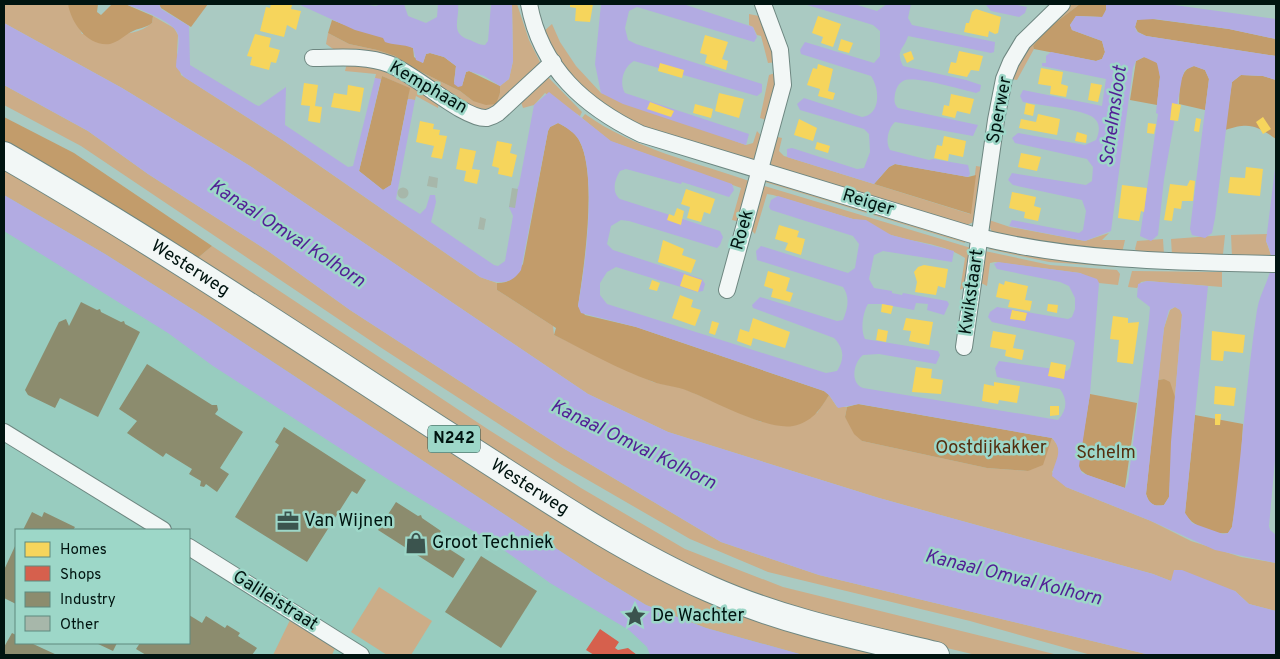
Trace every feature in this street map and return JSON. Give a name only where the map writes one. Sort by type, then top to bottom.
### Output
[{"type":"main road","name":"Westerweg","points":[[4,155],[119,224],[557,505],[650,558],[712,590],[777,614],[936,655]]},
{"type":"street","name":"Reiger","points":[[529,4],[535,27],[553,62],[580,96],[615,122],[641,134],[979,237],[1024,248],[1083,257],[1270,264]]},
{"type":"street","name":"Roek","points":[[726,290],[761,170],[783,85],[783,70],[776,38],[763,4]]},
{"type":"street","name":"Sperwer","points":[[979,237],[1004,80],[1023,42],[1062,4]]},
{"type":"street","name":"Kemphaan","points":[[313,58],[365,58],[388,64],[448,100],[476,115],[487,118],[498,114],[553,62]]},
{"type":"street","name":"Kwikstaart","points":[[964,347],[979,237]]},
{"type":"street","points":[[4,432],[161,529]]},
{"type":"street","name":"Galileistraat","points":[[190,548],[361,655]]},
{"type":"shaded area","points":[[4,4],[68,4],[82,34],[128,34],[145,28],[152,23],[153,16],[174,28],[178,35],[177,53],[181,75],[284,141],[480,277],[497,283],[497,290],[553,326],[554,335],[653,382],[682,388],[761,422],[817,413],[829,395],[837,407],[847,407],[845,417],[862,441],[987,468],[1028,471],[1045,454],[1052,438],[1058,446],[1059,455],[1052,472],[1066,487],[1151,521],[1191,541],[1241,557],[1276,563],[1276,611],[1249,604],[1235,591],[1173,578],[1171,581],[1153,574],[879,498],[668,432],[588,394],[250,166],[122,88],[4,23]]},
{"type":"shaded area","points":[[512,4],[517,4],[529,40],[541,64],[498,108],[478,112],[396,62],[339,53],[326,44],[328,33],[349,44],[395,56],[411,67],[460,91],[473,101],[500,94],[500,86],[509,79],[513,61]]},
{"type":"shaded area","points":[[1069,4],[1080,4],[1047,29],[1033,46],[1034,49],[1017,80],[1012,79],[1013,64]]},
{"type":"shaded area","points":[[749,14],[764,17],[777,62],[768,63],[761,36],[757,35],[753,27],[749,25]]},
{"type":"shaded area","points":[[552,24],[560,42],[576,66],[601,93],[746,145],[753,143],[757,131],[764,139],[756,158],[747,161],[624,120],[572,79],[543,32]]},
{"type":"shaded area","points":[[347,63],[384,67],[439,100],[438,108],[416,96],[415,100],[408,99],[409,88],[382,76],[381,81],[375,78],[376,74],[345,71]]},
{"type":"shaded area","points":[[775,73],[779,77],[769,121],[760,118],[769,75]]},
{"type":"shaded area","points":[[547,76],[582,112],[580,116],[545,93],[534,105],[523,108],[520,99]]},
{"type":"shaded area","points":[[4,85],[88,131],[148,174],[268,251],[350,310],[563,448],[721,542],[819,575],[1150,655],[1091,655],[970,621],[768,572],[690,539],[562,465],[380,347],[81,146],[4,105]]},
{"type":"shaded area","points":[[585,114],[624,137],[644,146],[752,182],[741,222],[732,220],[741,188],[610,141],[582,118]]},
{"type":"shaded area","points":[[773,136],[782,138],[779,151],[784,156],[970,214],[976,166],[982,167],[976,221],[967,225],[772,166],[769,158]]},
{"type":"shaded area","points":[[4,167],[49,192],[543,504],[899,655],[803,655],[706,628],[646,605],[595,574],[203,316],[105,254],[4,195]]},
{"type":"shaded area","points":[[767,180],[965,240],[965,243],[765,182]]},
{"type":"shaded area","points":[[4,181],[878,655],[4,655]]},
{"type":"shaded area","points":[[761,185],[971,248],[969,285],[960,290],[965,258],[957,253],[939,246],[900,238],[885,233],[869,223],[773,195],[767,194],[755,234],[751,230]]},
{"type":"shaded area","points":[[986,219],[1010,227],[1085,241],[1109,233],[1102,240],[1125,240],[1122,253],[1080,250],[992,232]]},
{"type":"shaded area","points":[[1267,234],[1266,241],[1271,255],[1264,255],[1263,258],[1232,257],[1231,235]]},
{"type":"shaded area","points":[[1225,235],[1223,254],[1220,257],[1172,255],[1171,239]]},
{"type":"shaded area","points":[[1163,239],[1164,255],[1138,254],[1135,249],[1137,241]]},
{"type":"shaded area","points":[[212,246],[489,430],[581,488],[685,549],[783,587],[1058,655],[976,655],[876,631],[789,608],[670,560],[193,262]]},
{"type":"shaded area","points":[[988,249],[1116,264],[1117,267],[1049,262]]},
{"type":"shaded area","points":[[985,251],[1050,265],[1117,270],[1120,274],[1118,285],[1099,283],[1080,273],[995,262],[990,263],[987,286],[979,282]]},
{"type":"shaded area","points":[[1132,271],[1222,272],[1222,287],[1147,281],[1141,282],[1137,288],[1128,287]]},
{"type":"shaded area","points":[[1175,307],[1181,310],[1182,315],[1175,397],[1164,379],[1158,380],[1164,328],[1170,310]]},
{"type":"shaded area","points":[[379,587],[432,621],[411,655],[387,655],[351,632]]},
{"type":"shaded area","points":[[291,618],[336,646],[332,655],[273,655]]},
{"type":"green space","points":[[68,4],[98,4],[97,12],[101,15],[112,4],[125,4],[153,16],[152,23],[131,32],[113,43],[102,44],[88,38],[82,32],[73,19]]},
{"type":"green space","points":[[159,4],[208,4],[191,27],[161,8]]},
{"type":"green space","points":[[1080,4],[1106,4],[1103,17],[1076,16],[1070,25],[1072,30],[1102,41],[1105,52],[1102,59],[1096,61],[1034,49],[1033,46],[1047,29]]},
{"type":"green space","points":[[1145,18],[1229,29],[1276,39],[1276,56],[1146,36],[1138,32],[1135,27],[1137,20]]},
{"type":"green space","points":[[332,20],[413,48],[414,57],[423,63],[426,54],[430,53],[444,57],[456,66],[454,82],[462,86],[466,72],[469,71],[500,86],[500,93],[496,104],[486,105],[473,101],[460,91],[411,67],[395,56],[349,44],[328,33]]},
{"type":"green space","points":[[1144,57],[1155,60],[1159,67],[1160,77],[1157,105],[1130,100],[1136,61]]},
{"type":"green space","points":[[1194,66],[1205,70],[1209,79],[1205,110],[1179,104],[1182,76],[1185,71]]},
{"type":"green space","points":[[1241,75],[1263,76],[1276,80],[1276,139],[1252,126],[1240,126],[1225,130],[1232,82]]},
{"type":"green space","points":[[382,76],[410,88],[391,185],[383,190],[359,171]]},
{"type":"green space","points":[[4,117],[74,153],[212,246],[193,262],[4,144]]},
{"type":"green space","points":[[558,123],[573,132],[579,140],[585,155],[588,175],[588,221],[578,306],[585,315],[636,327],[824,391],[829,395],[815,415],[805,422],[793,426],[770,424],[741,414],[684,389],[656,383],[602,360],[554,335],[556,328],[497,290],[497,283],[510,280],[523,264],[548,131],[550,127]]},
{"type":"green space","points":[[895,164],[968,177],[976,175],[971,214],[874,184],[889,167]]},
{"type":"green space","points":[[1164,379],[1170,382],[1175,397],[1169,497],[1164,505],[1157,506],[1150,502],[1146,494],[1158,380]]},
{"type":"green space","name":"Schelm","points":[[1090,394],[1137,403],[1125,488],[1087,475],[1079,469]]},
{"type":"green space","name":"Oostdijkakker","points":[[858,404],[1052,438],[1043,465],[1028,471],[987,468],[862,441],[854,434],[845,417],[847,407]]},
{"type":"green space","points":[[1195,415],[1243,424],[1240,475],[1232,527],[1228,533],[1216,533],[1204,529],[1192,522],[1185,513]]},
{"type":"water","points":[[125,4],[159,4],[161,9],[189,26],[190,65],[256,105],[259,106],[286,87],[285,125],[348,167],[353,166],[375,78],[381,79],[359,171],[383,190],[391,185],[408,99],[415,100],[396,199],[420,214],[426,208],[430,195],[435,195],[436,202],[431,222],[494,265],[498,266],[505,261],[513,216],[509,207],[519,185],[534,105],[549,92],[611,141],[732,184],[734,190],[729,197],[682,182],[681,184],[626,169],[620,171],[615,182],[615,189],[620,199],[720,231],[723,237],[717,248],[621,220],[611,226],[607,244],[613,250],[702,279],[705,284],[703,291],[697,292],[616,267],[607,272],[600,283],[600,295],[607,304],[826,373],[837,371],[842,358],[840,346],[834,338],[753,308],[752,305],[760,297],[837,321],[843,320],[848,303],[843,287],[757,260],[756,251],[761,246],[848,273],[855,268],[859,244],[853,236],[771,210],[769,207],[771,200],[778,196],[853,219],[866,220],[891,235],[954,251],[952,262],[883,251],[874,255],[869,279],[874,288],[902,295],[903,293],[947,301],[949,304],[944,315],[927,310],[928,304],[916,303],[914,310],[882,304],[868,304],[863,321],[863,335],[865,339],[938,351],[940,355],[936,364],[879,354],[863,355],[857,363],[854,373],[856,382],[863,388],[1058,420],[1065,409],[1064,397],[1060,389],[997,377],[995,368],[999,361],[1067,371],[1070,368],[1075,343],[1073,340],[992,322],[988,317],[990,312],[997,307],[1068,319],[1072,317],[1075,309],[1075,298],[1069,286],[1060,282],[997,269],[994,264],[998,262],[1080,273],[1097,279],[1099,283],[1090,394],[1079,466],[1082,473],[1125,488],[1128,482],[1150,307],[1137,297],[1138,284],[1147,281],[1208,286],[1185,513],[1192,523],[1223,534],[1228,533],[1232,527],[1257,310],[1271,268],[1270,251],[1266,241],[1276,161],[1276,449],[1269,526],[1270,530],[1276,535],[1276,563],[1215,550],[1151,521],[1066,487],[1052,476],[1058,456],[1058,448],[1052,438],[859,404],[838,408],[824,391],[636,327],[581,313],[578,306],[584,268],[588,221],[588,175],[585,155],[579,140],[570,130],[558,123],[550,127],[548,131],[521,270],[512,279],[502,282],[480,277],[284,141],[184,77],[176,67],[179,43],[176,30],[171,25],[147,12]],"holes":[[[1175,307],[1180,310],[1182,315],[1171,442],[1169,497],[1164,505],[1157,506],[1150,502],[1146,494],[1164,328],[1169,310]]]},
{"type":"water","points":[[298,4],[361,4],[376,6],[381,4],[404,4],[408,16],[426,23],[437,17],[438,4],[458,4],[457,25],[460,34],[485,45],[488,41],[491,4],[512,4],[513,61],[509,79],[500,86],[484,76],[469,71],[466,72],[462,86],[458,87],[454,84],[456,66],[444,57],[430,53],[426,54],[423,63],[416,60],[413,48],[385,42],[383,38],[355,30]]},
{"type":"water","points":[[601,4],[683,4],[753,27],[757,37],[754,42],[637,7],[629,11],[625,28],[628,40],[636,44],[762,84],[762,92],[757,96],[634,61],[627,67],[623,76],[622,85],[625,93],[749,134],[746,145],[623,104],[601,93],[595,64]]},
{"type":"water","points":[[804,4],[854,4],[877,11],[887,4],[911,4],[908,18],[912,25],[995,42],[994,52],[991,53],[908,36],[900,53],[903,66],[981,85],[980,91],[976,93],[927,81],[903,81],[895,94],[895,102],[898,108],[978,125],[973,136],[895,122],[888,135],[888,147],[890,150],[929,160],[933,159],[968,165],[970,174],[968,177],[895,164],[889,167],[874,184],[787,157],[787,149],[792,148],[857,169],[864,168],[870,152],[869,134],[864,129],[800,110],[797,104],[804,98],[862,117],[873,112],[877,101],[876,88],[871,76],[801,54],[800,50],[805,42],[874,63],[880,56],[880,31],[873,25]]},
{"type":"water","points":[[980,4],[1012,4],[1027,7],[1025,13],[1019,17],[991,11],[986,5]]},
{"type":"water","name":"Schelmsloot","points":[[1106,4],[1167,4],[1276,19],[1276,39],[1229,29],[1155,19],[1137,20],[1135,27],[1137,32],[1146,36],[1276,56],[1276,80],[1263,76],[1241,75],[1232,82],[1215,218],[1212,233],[1205,238],[1192,235],[1190,229],[1209,79],[1205,70],[1194,66],[1185,70],[1182,78],[1164,179],[1158,235],[1151,241],[1140,236],[1158,114],[1156,113],[1160,77],[1157,63],[1144,57],[1136,61],[1133,68],[1111,231],[1085,241],[1009,226],[1012,220],[1079,233],[1083,230],[1086,211],[1082,200],[1013,185],[1008,180],[1012,173],[1086,185],[1092,181],[1093,167],[1087,159],[1015,143],[1012,138],[1018,133],[1085,145],[1096,140],[1099,127],[1097,121],[1091,116],[1068,109],[1023,102],[1020,96],[1023,90],[1102,106],[1106,79],[1042,66],[1042,63],[1046,63],[1046,56],[1051,52],[1096,61],[1102,59],[1105,52],[1102,41],[1072,30],[1070,25],[1076,16],[1102,17],[1106,10]]},
{"type":"water","name":"Kanaal Omval Kolhorn","points":[[4,23],[122,88],[250,166],[588,394],[668,432],[879,498],[1153,574],[1171,581],[1174,570],[1182,570],[1235,591],[1249,604],[1276,611],[1276,655],[1150,655],[819,575],[721,542],[563,448],[350,310],[268,251],[148,174],[88,131],[4,85]]},
{"type":"water","points":[[4,195],[105,254],[203,316],[595,574],[646,605],[706,628],[803,655],[650,655],[647,647],[629,630],[550,583],[498,546],[389,480],[213,366],[168,333],[4,231]]},
{"type":"building: Homes","points":[[271,4],[292,5],[291,9],[301,11],[296,30],[287,25],[284,37],[260,31],[266,7],[270,8]]},
{"type":"building: Homes","points":[[570,4],[593,4],[590,22],[575,21],[576,8],[570,7]]},
{"type":"building: Homes","points":[[976,9],[1001,17],[998,33],[995,34],[989,31],[988,37],[964,32],[966,23],[969,23],[972,12]]},
{"type":"building: Homes","points":[[818,16],[841,24],[833,47],[821,43],[823,37],[812,33]]},
{"type":"building: Homes","points":[[255,34],[271,38],[269,47],[280,50],[276,63],[271,62],[269,70],[250,65],[252,57],[247,56]]},
{"type":"building: Homes","points":[[705,35],[728,42],[722,59],[728,61],[726,70],[705,63],[707,55],[700,53]]},
{"type":"building: Homes","points":[[841,39],[853,43],[849,53],[838,50]]},
{"type":"building: Homes","points":[[911,51],[914,59],[907,63],[903,54]]},
{"type":"building: Homes","points":[[959,51],[983,56],[979,71],[971,70],[967,77],[948,73],[951,62],[956,63]]},
{"type":"building: Homes","points":[[660,63],[684,70],[682,78],[658,71]]},
{"type":"building: Homes","points":[[818,64],[833,69],[828,91],[835,93],[833,100],[818,96],[820,89],[807,85],[813,68],[817,69]]},
{"type":"building: Homes","points":[[1041,68],[1063,72],[1061,84],[1068,86],[1066,97],[1050,94],[1051,86],[1038,84]]},
{"type":"building: Homes","points":[[304,83],[318,85],[315,106],[322,107],[320,123],[308,121],[310,106],[301,105]]},
{"type":"building: Homes","points":[[1091,83],[1102,85],[1098,102],[1088,100]]},
{"type":"building: Homes","points":[[348,85],[364,88],[360,112],[331,107],[334,93],[347,95]]},
{"type":"building: Homes","points":[[719,93],[744,99],[739,118],[715,111]]},
{"type":"building: Homes","points":[[951,94],[974,99],[970,114],[957,111],[955,118],[942,115],[944,105],[949,106]]},
{"type":"building: Homes","points":[[650,102],[674,111],[671,117],[647,109]]},
{"type":"building: Homes","points":[[1026,103],[1035,105],[1033,116],[1024,114]]},
{"type":"building: Homes","points":[[1172,103],[1181,105],[1178,121],[1170,120]]},
{"type":"building: Homes","points":[[695,104],[713,109],[711,118],[693,113]]},
{"type":"building: Homes","points":[[1038,114],[1060,119],[1057,135],[1019,128],[1021,119],[1036,122]]},
{"type":"building: Homes","points":[[1263,117],[1271,129],[1263,134],[1256,122]]},
{"type":"building: Homes","points":[[1196,118],[1201,119],[1199,132],[1194,131]]},
{"type":"building: Homes","points":[[799,119],[817,128],[813,141],[794,135]]},
{"type":"building: Homes","points":[[420,121],[434,124],[433,129],[440,130],[439,135],[447,136],[442,159],[431,157],[434,146],[416,142]]},
{"type":"building: Homes","points":[[1148,123],[1156,124],[1154,134],[1147,133]]},
{"type":"building: Homes","points":[[1077,132],[1087,135],[1086,143],[1075,141]]},
{"type":"building: Homes","points":[[944,136],[966,141],[963,157],[949,154],[948,161],[934,158],[937,145],[942,146]]},
{"type":"building: Homes","points":[[497,141],[512,144],[510,153],[517,155],[512,177],[498,174],[499,168],[492,166]]},
{"type":"building: Homes","points":[[817,142],[830,146],[828,153],[815,149]]},
{"type":"building: Homes","points":[[460,148],[476,151],[472,169],[480,170],[477,184],[464,181],[466,171],[456,169]]},
{"type":"building: Homes","points":[[1021,153],[1041,157],[1037,171],[1018,167]]},
{"type":"building: Homes","points":[[1246,167],[1263,169],[1260,196],[1228,193],[1230,177],[1245,178]]},
{"type":"building: Homes","points":[[1190,180],[1195,181],[1193,201],[1182,201],[1181,209],[1174,208],[1172,221],[1164,220],[1170,184],[1187,186]]},
{"type":"building: Homes","points":[[1122,185],[1147,188],[1144,212],[1141,211],[1139,221],[1118,218]]},
{"type":"building: Homes","points":[[686,189],[715,199],[710,214],[704,212],[701,222],[687,218],[690,207],[681,204]]},
{"type":"building: Homes","points":[[1012,192],[1036,197],[1034,206],[1041,208],[1038,221],[1024,218],[1025,212],[1009,208]]},
{"type":"building: Homes","points":[[677,208],[684,211],[681,225],[667,220],[669,214],[674,216]]},
{"type":"building: Homes","points":[[779,225],[799,231],[797,237],[805,239],[801,255],[785,250],[788,243],[775,239]]},
{"type":"building: Homes","points":[[663,240],[684,249],[682,255],[696,260],[691,273],[658,262]]},
{"type":"building: Homes","points":[[924,265],[948,269],[945,288],[938,286],[936,295],[915,292],[917,282],[914,272],[918,267]]},
{"type":"building: Homes","points":[[768,271],[790,278],[786,291],[793,293],[790,302],[771,297],[773,289],[764,286]]},
{"type":"building: Homes","points":[[684,274],[702,280],[698,292],[680,286]]},
{"type":"building: Homes","points":[[652,280],[660,283],[657,291],[649,289]]},
{"type":"building: Homes","points":[[1005,281],[1028,286],[1025,300],[1032,301],[1030,311],[1008,307],[1010,300],[996,297],[999,283],[1004,285]]},
{"type":"building: Homes","points":[[680,295],[693,300],[691,307],[701,310],[695,326],[672,318]]},
{"type":"building: Homes","points":[[882,304],[893,306],[891,314],[881,312]]},
{"type":"building: Homes","points":[[1048,304],[1058,305],[1057,313],[1047,311]]},
{"type":"building: Homes","points":[[1012,310],[1027,313],[1025,321],[1010,319]]},
{"type":"building: Homes","points":[[1113,316],[1128,318],[1128,323],[1139,322],[1133,364],[1117,362],[1119,340],[1110,339]]},
{"type":"building: Homes","points":[[753,318],[790,332],[785,348],[753,338],[751,346],[737,341],[740,329],[749,332]]},
{"type":"building: Homes","points":[[906,318],[933,322],[929,345],[909,341],[911,331],[903,330]]},
{"type":"building: Homes","points":[[712,321],[719,323],[715,335],[709,333]]},
{"type":"building: Homes","points":[[878,329],[888,331],[886,342],[876,340]]},
{"type":"building: Homes","points":[[993,331],[1016,335],[1013,348],[1024,350],[1022,360],[1005,356],[1006,350],[990,347]]},
{"type":"building: Homes","points":[[1212,331],[1245,335],[1243,353],[1224,351],[1223,361],[1211,360]]},
{"type":"building: Homes","points":[[1051,362],[1066,365],[1064,379],[1048,376]]},
{"type":"building: Homes","points":[[916,367],[932,369],[931,378],[943,380],[941,394],[912,392]]},
{"type":"building: Homes","points":[[994,382],[1020,386],[1017,403],[999,400],[998,404],[982,401],[984,384],[994,386]]},
{"type":"building: Homes","points":[[1215,386],[1236,388],[1234,406],[1214,404]]},
{"type":"building: Homes","points":[[1050,406],[1059,406],[1059,415],[1050,416]]},
{"type":"building: Homes","points":[[1215,414],[1221,414],[1220,425],[1215,425]]},
{"type":"building: Shops","points":[[600,629],[619,642],[615,648],[618,650],[628,648],[637,655],[594,655],[586,650]]},
{"type":"building: Industry","points":[[81,302],[97,310],[100,309],[101,312],[121,322],[124,321],[125,324],[140,332],[98,417],[60,398],[55,408],[28,395],[25,390],[59,322],[66,319],[69,326]]},
{"type":"building: Industry","points":[[147,364],[212,405],[217,405],[218,410],[215,414],[243,432],[220,468],[229,474],[217,492],[206,484],[204,487],[200,486],[201,481],[189,474],[192,469],[166,453],[163,457],[127,433],[137,421],[119,409]]},
{"type":"building: Industry","points":[[284,427],[366,480],[357,494],[352,491],[307,562],[235,517],[279,445],[275,442]]},
{"type":"building: Industry","points":[[396,502],[418,516],[421,515],[422,518],[441,531],[435,540],[465,559],[453,578],[378,530]]},
{"type":"building: Industry","points":[[32,512],[42,517],[44,512],[75,527],[74,529],[24,529]]},
{"type":"building: Industry","points":[[15,546],[15,604],[4,598],[4,570]]},
{"type":"building: Industry","points":[[481,556],[537,591],[501,648],[445,612]]},
{"type":"building: Industry","points":[[190,616],[202,623],[206,616],[225,628],[227,625],[240,633],[238,636],[257,648],[252,655],[146,655],[136,649],[139,644],[190,644]]},
{"type":"building: Industry","points":[[12,633],[15,634],[15,644],[33,644],[57,655],[4,655],[4,647]]},
{"type":"building: Industry","points":[[98,644],[116,644],[113,651]]},
{"type":"building: Other","points":[[429,176],[438,178],[437,188],[427,186]]},
{"type":"building: Other","points":[[401,188],[405,188],[408,193],[407,197],[401,198],[398,195],[398,191]]},
{"type":"building: Other","points":[[512,188],[518,189],[515,208],[509,207]]},
{"type":"building: Other","points":[[480,217],[486,219],[484,230],[478,229]]},
{"type":"place","name":"Van Wijnen","points":[[288,521]]},
{"type":"place","name":"Groot Techniek","points":[[416,543]]},
{"type":"place","name":"De Wachter","points":[[635,616]]}]
